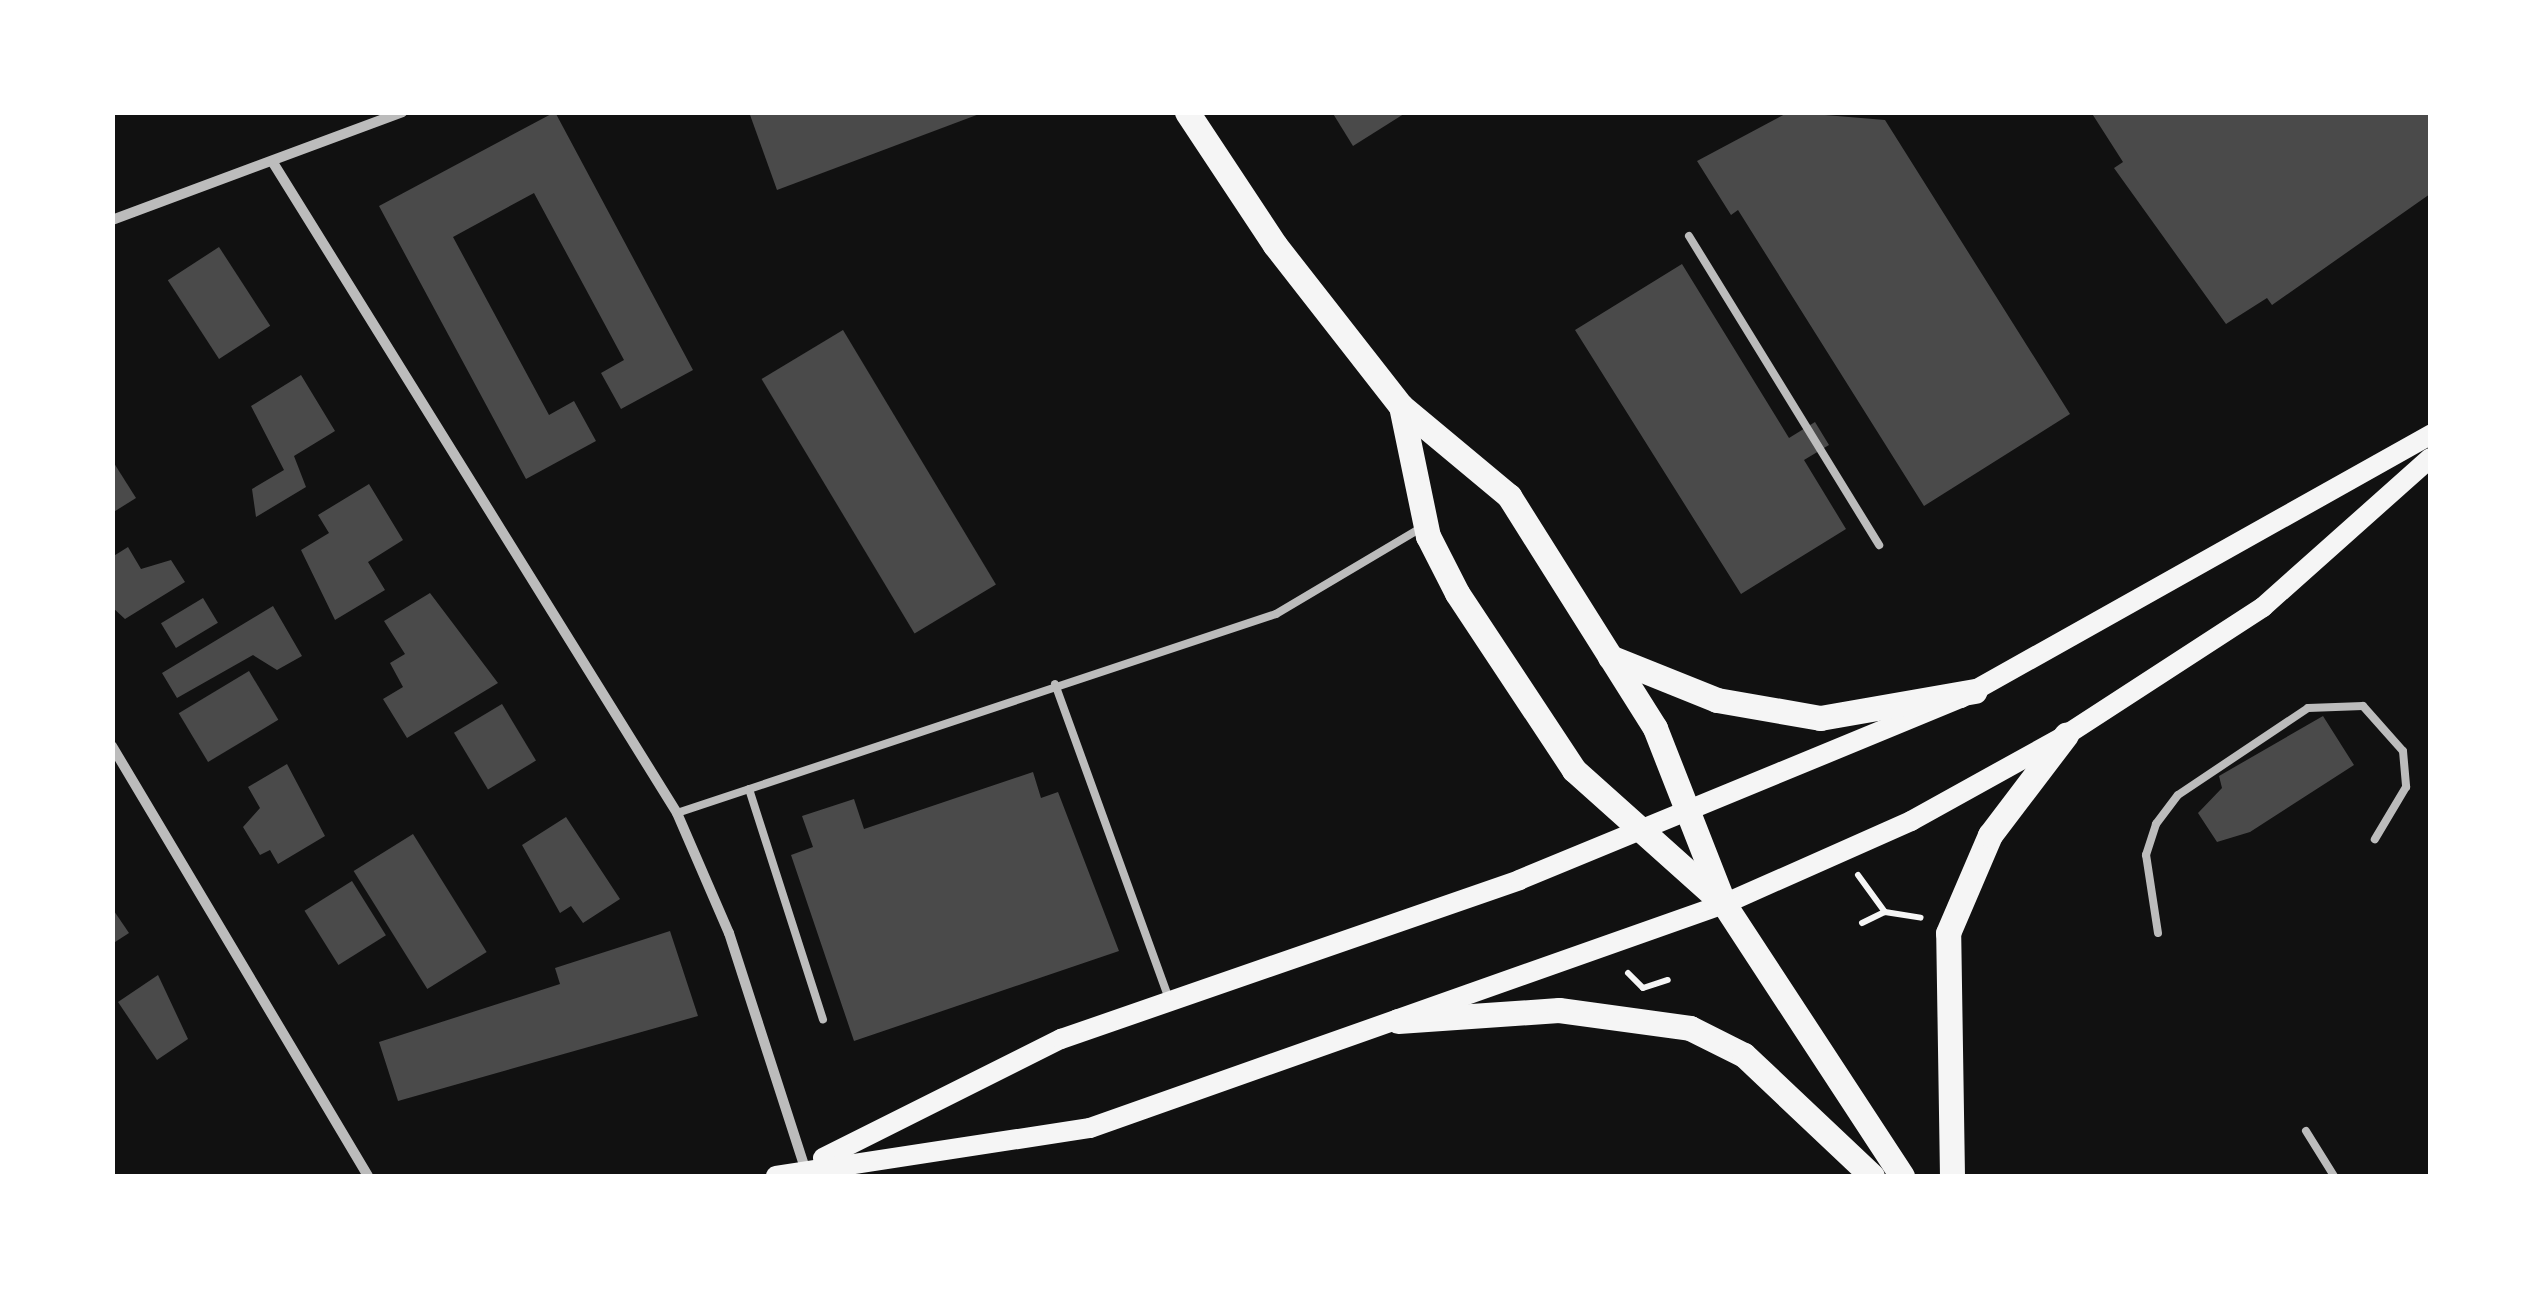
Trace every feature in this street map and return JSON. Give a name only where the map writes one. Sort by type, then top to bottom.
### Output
[{"type":"main road","points":[[1188,112],[1274,245],[1401,406],[1509,496],[1668,752],[1679,816],[1724,904],[1902,1176]]},
{"type":"main road","points":[[1401,406],[1425,526],[1458,593],[1574,770],[1724,904]]},
{"type":"main road","points":[[805,1168],[1019,1057],[1641,832],[1975,691],[2430,435]]},
{"type":"main road","points":[[776,1176],[805,1168],[1090,1128],[1724,904],[1911,822],[2066,735],[2263,607],[2430,458]]},
{"type":"main road","points":[[1610,657],[1717,700],[1820,718],[1975,691]]},
{"type":"main road","points":[[1952,1176],[1948,932],[1990,835],[2066,735]]},
{"type":"main road","points":[[1398,1020],[1559,1010],[1690,1028],[1744,1055],[1872,1176]]},
{"type":"street","points":[[112,220],[272,161],[376,117],[402,112]]},
{"type":"street","points":[[272,161],[677,813],[728,933],[805,1168]]},
{"type":"street","points":[[112,746],[368,1176]]},
{"type":"lane","points":[[1690,236],[1880,545]]},
{"type":"lane","points":[[677,813],[1055,684],[1276,614],[1425,526]]},
{"type":"lane","points":[[1055,684],[1170,1001]]},
{"type":"lane","points":[[2158,934],[2146,856],[2156,824],[2178,795],[2308,708],[2363,706],[2403,751],[2406,787],[2375,839]]},
{"type":"lane","points":[[749,790],[823,1019]]},
{"type":"lane","points":[[2306,1131],[2334,1176]]},
{"type":"path","points":[[1858,875],[1885,912]]},
{"type":"path","points":[[1862,922],[1885,912],[1922,918]]},
{"type":"path","points":[[1628,973],[1643,988],[1668,980]]},
{"type":"building","points":[[555,112],[693,370],[621,409],[601,373],[624,360],[534,193],[453,237],[549,415],[574,401],[596,441],[526,479],[379,206]]},
{"type":"building","points":[[749,112],[982,112],[982,113],[777,190]]},
{"type":"building","points":[[1332,112],[1407,112],[1353,146]]},
{"type":"building","points":[[1789,112],[1885,120],[2070,414],[1924,506],[1738,210],[1731,215],[1697,161]]},
{"type":"building","points":[[2091,112],[2430,112],[2430,194],[2272,305],[2267,298],[2226,324],[2114,168],[2123,162]]},
{"type":"building","points":[[219,247],[270,326],[219,359],[168,280]]},
{"type":"building","points":[[1682,264],[1789,438],[1815,422],[1829,445],[1804,460],[1846,529],[1741,594],[1575,330]]},
{"type":"building","points":[[843,330],[996,585],[915,634],[762,379]]},
{"type":"building","points":[[301,375],[335,431],[294,456],[306,487],[256,517],[252,489],[284,470],[251,406]]},
{"type":"building","points":[[112,460],[136,498],[112,513]]},
{"type":"building","points":[[369,484],[403,540],[368,562],[385,590],[335,620],[301,550],[329,533],[318,515]]},
{"type":"building","points":[[128,547],[141,569],[171,560],[185,582],[125,619],[112,607],[112,557]]},
{"type":"building","points":[[430,593],[498,683],[407,738],[383,699],[403,687],[390,663],[405,654],[384,621]]},
{"type":"building","points":[[203,598],[218,623],[176,648],[161,623]]},
{"type":"building","points":[[273,606],[302,656],[277,670],[253,655],[177,698],[162,673]]},
{"type":"building","points":[[249,671],[278,720],[208,762],[179,713]]},
{"type":"building","points":[[502,704],[536,761],[488,789],[454,733]]},
{"type":"building","points":[[2323,716],[2354,765],[2250,832],[2217,842],[2198,813],[2222,788],[2219,776]]},
{"type":"building","points":[[287,764],[325,836],[278,864],[270,850],[260,855],[243,827],[260,808],[248,787]]},
{"type":"building","points":[[1033,772],[1041,798],[1058,792],[1119,951],[854,1041],[791,855],[813,847],[802,816],[854,799],[864,829]]},
{"type":"building","points":[[566,817],[620,899],[583,923],[571,906],[560,913],[522,845]]},
{"type":"building","points":[[413,834],[487,952],[427,989],[354,871]]},
{"type":"building","points":[[352,881],[386,935],[338,965],[305,911]]},
{"type":"building","points":[[112,908],[129,933],[112,944]]},
{"type":"building","points":[[670,931],[698,1016],[398,1101],[379,1042],[560,984],[555,968]]},
{"type":"building","points":[[158,975],[188,1039],[157,1060],[118,1002]]}]
